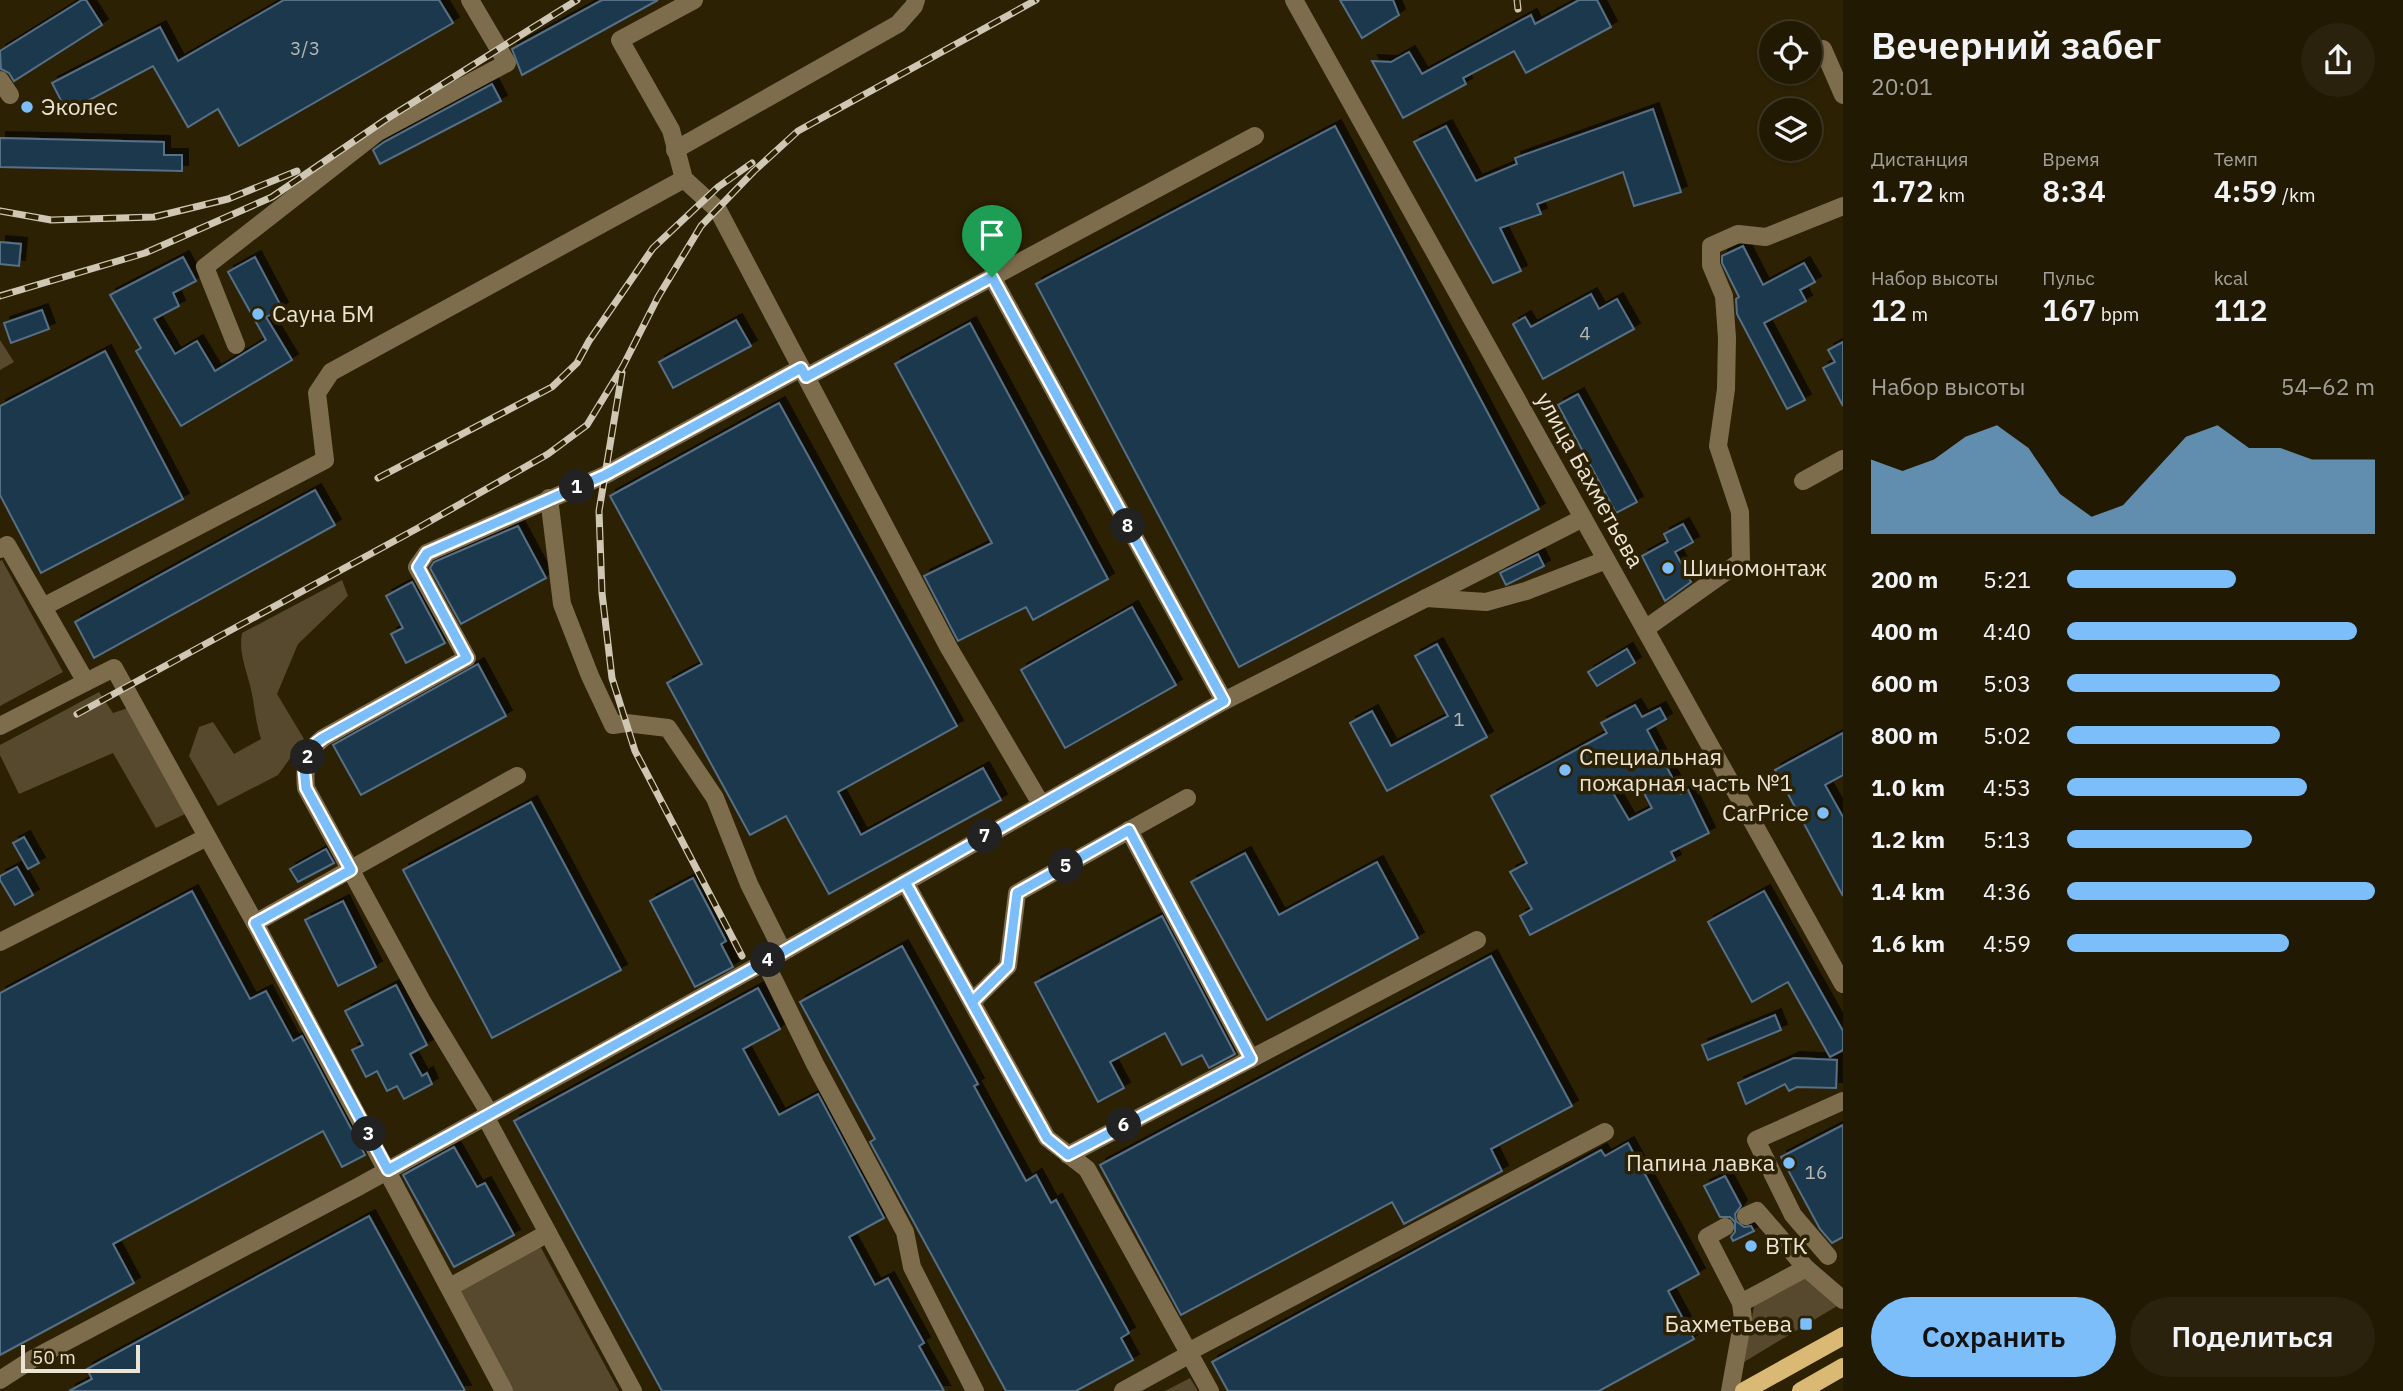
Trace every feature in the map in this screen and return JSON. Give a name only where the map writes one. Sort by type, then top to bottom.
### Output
[{"type":"main road","points":[[1744,1391],[1843,1336]]},
{"type":"main road","points":[[1801,1391],[1843,1367]]},
{"type":"street","points":[[236,345],[205,267],[378,132],[507,63],[470,0]]},
{"type":"street","points":[[694,0],[620,40],[671,130],[684,179],[718,210],[949,648],[1041,804]]},
{"type":"street","points":[[675,150],[898,24],[916,0]]},
{"type":"street","name":"улица Бахметьева","points":[[1294,0],[1843,984]]},
{"type":"street","points":[[1823,49],[1843,95]]},
{"type":"street","points":[[634,1391],[548,1233],[488,1115],[423,1003],[306,788],[304,767],[312,746],[467,658],[418,567],[427,553],[605,475],[992,277],[1255,136]]},
{"type":"street","points":[[43,607],[325,460],[317,393],[331,372],[684,179]]},
{"type":"street","points":[[1645,629],[1741,561],[1740,512],[1718,446],[1726,389],[1727,338],[1724,296],[1711,265],[1711,246],[1738,234],[1766,237],[1843,205]]},
{"type":"street","points":[[992,277],[1224,701]]},
{"type":"street","points":[[1802,481],[1843,459]]},
{"type":"street","points":[[549,498],[562,604],[590,676],[614,725],[626,723],[668,728],[715,798],[749,884],[783,952]]},
{"type":"street","points":[[0,1380],[31,1360],[388,1170],[765,962],[1224,701],[1583,518]]},
{"type":"street","points":[[0,549],[7,545],[86,682]]},
{"type":"street","points":[[1426,598],[1486,602],[1526,591],[1606,560]]},
{"type":"street","points":[[0,726],[114,668],[255,923],[504,1391]]},
{"type":"street","points":[[255,923],[517,776]]},
{"type":"street","points":[[972,1002],[1008,966],[1017,893],[1187,798]]},
{"type":"street","points":[[1129,830],[1251,1059]]},
{"type":"street","points":[[0,942],[207,837]]},
{"type":"street","points":[[905,882],[1047,1138],[1087,1169],[1210,1391]]},
{"type":"street","points":[[1068,1155],[1476,940]]},
{"type":"street","points":[[765,962],[815,1065],[905,1232],[912,1267],[975,1391]]},
{"type":"street","points":[[1828,1256],[1793,1215],[1756,1140],[1843,1101]]},
{"type":"street","points":[[1123,1391],[1190,1352],[1605,1132]]},
{"type":"street","points":[[1746,1216],[1756,1211],[1806,1268],[1843,1300]]},
{"type":"street","points":[[1726,1227],[1707,1237],[1741,1303],[1743,1319],[1730,1391]]},
{"type":"street","points":[[450,1287],[548,1233]]},
{"type":"street","points":[[1741,1303],[1806,1268]]},
{"type":"shaded area","points":[[0,340],[14,362],[0,370]]},
{"type":"shaded area","points":[[2,560],[63,672],[0,706],[0,561]]},
{"type":"shaded area","points":[[342,580],[348,596],[298,644],[277,694],[304,739],[278,775],[218,806],[189,756],[199,727],[213,722],[234,754],[261,739],[242,656],[242,633]]},
{"type":"shaded area","points":[[99,692],[113,713],[128,708],[185,814],[156,828],[113,753],[19,794],[0,755],[0,745]]},
{"type":"shaded area","points":[[540,1246],[619,1391],[513,1391],[458,1291]]},
{"type":"shaded area","points":[[1805,1273],[1837,1306],[1744,1362],[1755,1301]]},
{"type":"shaded area","points":[[1190,1378],[1198,1391],[1165,1391]]},
{"type":"building","points":[[86,0],[102,25],[14,81],[9,73],[1,69],[0,51]]},
{"type":"building","points":[[284,0],[439,0],[453,23],[239,146],[218,109],[188,127],[153,66],[67,112],[52,83],[160,27],[178,61]]},
{"type":"building","points":[[602,0],[658,0],[522,75],[512,49]]},
{"type":"building","points":[[1340,0],[1393,0],[1399,15],[1362,38]]},
{"type":"building","points":[[1579,0],[1597,0],[1611,27],[1526,73],[1514,51],[1463,78],[1466,84],[1403,118],[1372,61],[1391,62],[1409,52],[1422,74],[1531,15],[1535,24]]},
{"type":"building","points":[[492,84],[501,101],[380,164],[373,150],[384,142]]},
{"type":"building","points":[[1653,109],[1681,192],[1634,206],[1623,172],[1537,204],[1541,214],[1500,228],[1521,271],[1493,283],[1414,142],[1446,126],[1476,181],[1517,164],[1515,158]]},
{"type":"building","points":[[1335,126],[1539,509],[1239,667],[1036,284]]},
{"type":"building","points":[[0,138],[164,142],[164,155],[182,155],[182,171],[0,167]]},
{"type":"building","points":[[0,242],[21,244],[19,266],[0,264]]},
{"type":"building","points":[[1743,246],[1763,285],[1804,263],[1815,282],[1800,290],[1806,301],[1764,323],[1805,400],[1787,409],[1737,314],[1736,299],[1739,297],[1722,263],[1722,256]]},
{"type":"building","points":[[183,257],[196,281],[173,293],[179,306],[154,319],[175,354],[197,341],[215,371],[266,340],[228,272],[255,257],[282,308],[266,317],[292,360],[181,426],[136,351],[141,348],[110,295]]},
{"type":"building","points":[[1591,294],[1599,309],[1617,299],[1634,329],[1543,379],[1513,324],[1525,317],[1531,327]]},
{"type":"building","points":[[42,310],[49,329],[11,343],[4,323]]},
{"type":"building","points":[[736,320],[751,346],[673,388],[659,362]]},
{"type":"building","points":[[970,323],[1108,579],[1033,620],[1026,607],[958,641],[924,576],[992,543],[895,364]]},
{"type":"building","points":[[1843,342],[1843,406],[1823,368],[1835,362],[1828,350]]},
{"type":"building","points":[[105,351],[183,499],[41,573],[0,495],[0,406]]},
{"type":"building","points":[[1578,394],[1637,502],[1616,513],[1558,405]]},
{"type":"building","points":[[779,403],[957,726],[838,792],[861,835],[983,768],[1001,800],[829,894],[786,816],[750,835],[667,683],[702,664],[610,496]]},
{"type":"building","points":[[315,490],[335,525],[94,658],[75,622]]},
{"type":"building","points":[[1683,524],[1693,542],[1675,552],[1691,582],[1665,601],[1642,556],[1668,542],[1664,534]]},
{"type":"building","points":[[518,526],[546,578],[461,624],[430,568],[434,562]]},
{"type":"building","points":[[1538,554],[1544,566],[1506,585],[1500,573]]},
{"type":"building","points":[[412,582],[445,643],[406,663],[391,634],[403,628],[386,596]]},
{"type":"building","points":[[1132,607],[1176,685],[1065,748],[1021,670]]},
{"type":"building","points":[[1437,644],[1487,737],[1387,791],[1350,723],[1372,711],[1391,746],[1448,716],[1415,656]]},
{"type":"building","points":[[1627,649],[1635,663],[1597,686],[1588,672]]},
{"type":"building","points":[[478,664],[506,716],[361,795],[333,745]]},
{"type":"building","points":[[1635,705],[1642,717],[1660,708],[1666,719],[1647,730],[1681,794],[1688,790],[1709,833],[1671,852],[1675,860],[1530,935],[1520,916],[1532,909],[1510,872],[1527,863],[1491,796],[1607,733],[1601,723]],"holes":[[[1637,780],[1652,808],[1629,820],[1613,793]]]},
{"type":"building","points":[[1843,733],[1843,775],[1825,785],[1843,817],[1843,896],[1775,770]]},
{"type":"building","points":[[531,802],[621,970],[492,1038],[403,870]]},
{"type":"building","points":[[24,837],[39,863],[28,869],[13,843]]},
{"type":"building","points":[[326,849],[334,863],[298,882],[290,869]]},
{"type":"building","points":[[1245,853],[1279,915],[1377,862],[1418,938],[1267,1020],[1191,882]]},
{"type":"building","points":[[17,867],[33,895],[15,905],[0,876]]},
{"type":"building","points":[[693,878],[726,941],[721,944],[733,967],[695,987],[650,901]]},
{"type":"building","points":[[192,891],[250,999],[266,991],[293,1041],[302,1036],[365,1155],[342,1167],[323,1131],[113,1244],[134,1283],[0,1355],[0,993]]},
{"type":"building","points":[[1764,891],[1843,1031],[1843,1050],[1830,1057],[1788,982],[1752,1002],[1708,922]]},
{"type":"building","points":[[343,901],[376,967],[338,986],[305,920]]},
{"type":"building","points":[[1162,916],[1235,1054],[1209,1068],[1202,1055],[1182,1065],[1165,1033],[1110,1062],[1124,1088],[1098,1102],[1035,983]]},
{"type":"building","points":[[902,946],[978,1084],[974,1086],[1026,1181],[1036,1175],[1051,1203],[1056,1200],[1129,1333],[1121,1338],[1133,1360],[1076,1391],[1006,1391],[870,1142],[875,1139],[800,1002]]},
{"type":"building","points":[[1491,956],[1572,1106],[1491,1149],[1502,1171],[1404,1224],[1392,1202],[1181,1315],[1100,1165]]},
{"type":"building","points":[[396,985],[427,1045],[410,1054],[422,1076],[427,1073],[432,1084],[404,1099],[397,1086],[387,1091],[377,1071],[366,1077],[352,1050],[363,1045],[345,1011]]},
{"type":"building","points":[[758,988],[780,1029],[743,1049],[779,1115],[818,1094],[884,1218],[849,1237],[875,1285],[888,1278],[924,1343],[919,1346],[944,1391],[662,1391],[514,1121]]},
{"type":"building","points":[[1775,1015],[1781,1030],[1708,1060],[1702,1045]]},
{"type":"building","points":[[1794,1058],[1837,1060],[1836,1088],[1797,1087],[1789,1091],[1785,1084],[1746,1104],[1738,1083]]},
{"type":"building","points":[[1843,1125],[1843,1237],[1832,1243],[1820,1229],[1781,1157]]},
{"type":"building","points":[[1628,1143],[1699,1274],[1668,1291],[1694,1339],[1599,1391],[1228,1391],[1212,1362],[1601,1150],[1605,1156]]},
{"type":"building","points":[[454,1147],[477,1187],[485,1183],[514,1235],[454,1267],[403,1175]]},
{"type":"building","points":[[1725,1176],[1741,1206],[1735,1214],[1736,1221],[1744,1227],[1751,1226],[1754,1231],[1733,1241],[1731,1237],[1735,1232],[1735,1222],[1730,1217],[1720,1217],[1704,1186]]},
{"type":"building","points":[[369,1216],[465,1391],[69,1391],[92,1379],[87,1369]]},
{"type":"railway","points":[[0,296],[145,253],[272,197],[385,120],[577,0]]},
{"type":"railway","points":[[77,714],[418,528],[548,454],[587,425],[701,226],[754,171],[798,131],[1036,0]]},
{"type":"railway","points":[[1517,0],[1518,9]]},
{"type":"railway","points":[[378,478],[552,387],[577,363],[589,341],[653,248],[718,187],[752,163]]},
{"type":"railway","points":[[0,211],[51,220],[154,217],[228,199],[297,171]]},
{"type":"railway","points":[[622,373],[599,511],[602,593],[612,678],[635,751],[742,956]]},
{"type":"place","name":"Эколес","points":[[27,107]]},
{"type":"place","name":"Сауна БМ","points":[[258,314]]},
{"type":"place","name":"Шиномонтаж","points":[[1668,568]]},
{"type":"place","name":"Специальная пожарная часть №1","points":[[1565,770]]},
{"type":"place","name":"CarPrice","points":[[1823,813]]},
{"type":"place","name":"Папина лавка","points":[[1789,1163]]},
{"type":"place","name":"ВТК","points":[[1751,1246]]},
{"type":"place","name":"Бахметьева","points":[[1806,1324]]},
{"type":"route","points":[[992,277],[806,377],[801,368],[605,475],[427,553],[418,567],[467,658],[312,746],[304,767],[306,788],[351,870],[255,923],[388,1170],[905,882],[972,1002],[1008,966],[1017,893],[1129,830],[1251,1059],[1068,1155],[1047,1138],[905,882],[1224,701],[992,277]]}]
